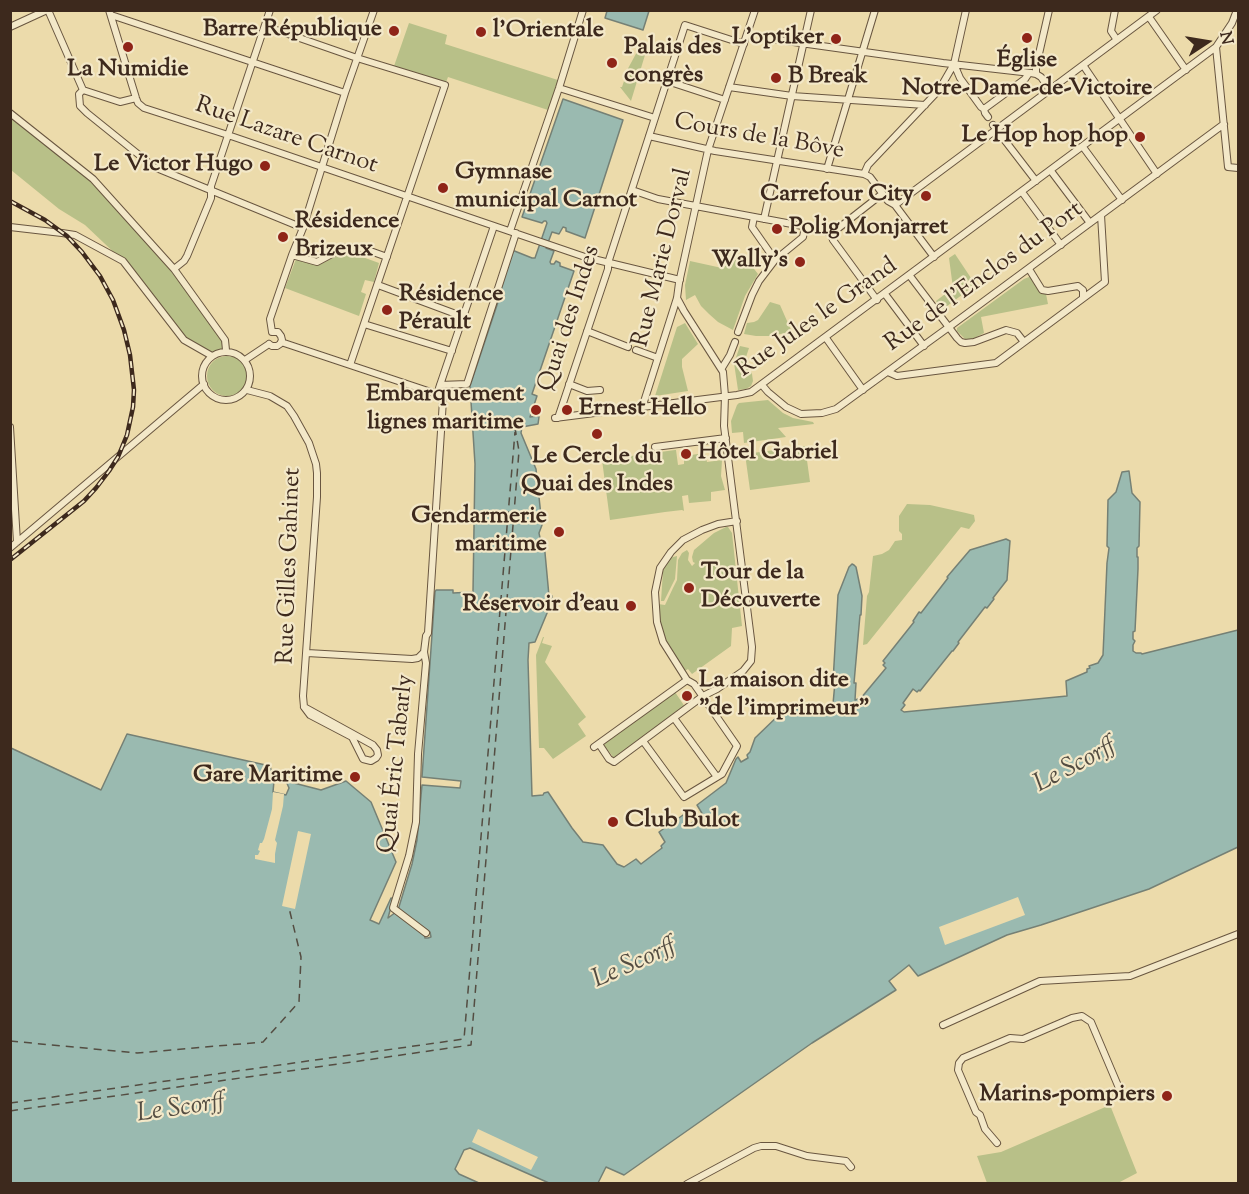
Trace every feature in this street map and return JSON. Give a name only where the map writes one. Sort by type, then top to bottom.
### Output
[{"type":"street","points":[[10,27],[47,10],[83,90],[120,102],[136,98],[110,13]]},
{"type":"street","points":[[174,269],[187,256],[211,198],[211,186],[270,10]]},
{"type":"street","points":[[272,332],[270,319],[303,228],[345,93],[374,10]]},
{"type":"street","points":[[440,385],[467,384],[583,10]]},
{"type":"street","name":"Rue Marie Dorval","points":[[642,408],[677,298],[708,150],[755,10]]},
{"type":"street","points":[[764,219],[811,10]]},
{"type":"street","points":[[827,169],[875,10]]},
{"type":"street","points":[[934,257],[895,205],[890,203],[870,177],[864,174],[868,165],[939,90],[954,64],[966,10]]},
{"type":"street","points":[[1036,74],[1049,10]]},
{"type":"street","points":[[1115,10],[1111,31],[1117,40]]},
{"type":"street","points":[[895,205],[995,127],[1050,90],[1157,10]]},
{"type":"street","name":"Rue Jules le Grand","points":[[557,418],[751,392],[1216,47],[1236,24],[1237,10]]},
{"type":"street","points":[[110,13],[345,93]]},
{"type":"street","points":[[1149,16],[1186,70]]},
{"type":"street","name":"Quai des Indes","points":[[557,418],[608,269],[608,263],[685,25],[744,44]]},
{"type":"street","points":[[265,26],[445,85],[350,365]]},
{"type":"street","points":[[747,35],[756,37]]},
{"type":"street","points":[[765,38],[1036,74],[1050,90]]},
{"type":"street","points":[[1216,47],[1228,167],[1239,168]]},
{"type":"street","points":[[954,64],[960,78],[988,117]]},
{"type":"street","points":[[1083,65],[1157,174]]},
{"type":"street","points":[[984,109],[1025,79],[1029,73]]},
{"type":"street","points":[[667,81],[725,100]]},
{"type":"street","points":[[729,87],[792,96],[925,105]]},
{"type":"street","points":[[559,88],[655,118]]},
{"type":"street","points":[[83,90],[79,94],[80,106],[154,167],[303,228]]},
{"type":"street","name":"Rue Lazare Carnot","points":[[136,98],[138,104],[144,108],[555,247],[608,263],[680,280]]},
{"type":"street","points":[[10,113],[93,179],[174,269],[225,340],[226,350]]},
{"type":"street","name":"Rue de l'Enclos du Port","points":[[762,385],[786,407],[801,414],[822,413],[836,408],[924,346],[1224,124]]},
{"type":"street","points":[[995,127],[1036,181]]},
{"type":"street","name":"Cours de la Bôve","points":[[649,136],[708,150],[864,174]]},
{"type":"street","points":[[1083,147],[1122,200]]},
{"type":"street","points":[[1051,171],[1090,223]]},
{"type":"street","points":[[632,190],[658,199],[824,230],[831,234],[876,300]]},
{"type":"street","points":[[1022,192],[1060,245]]},
{"type":"street","points":[[831,234],[882,194]]},
{"type":"street","points":[[888,372],[897,376],[996,363],[1105,282],[1101,215]]},
{"type":"street","points":[[754,217],[752,227],[776,260]]},
{"type":"street","points":[[437,394],[494,226]]},
{"type":"street","points":[[738,332],[759,281],[776,260],[803,237],[805,227]]},
{"type":"street","points":[[12,228],[62,232],[75,236],[123,261],[184,340],[212,356]]},
{"type":"street","points":[[292,255],[317,262],[348,247],[362,248],[387,257]]},
{"type":"street","points":[[1029,269],[1042,290],[1078,286],[1083,290],[1083,298]]},
{"type":"street","points":[[910,276],[957,339],[965,343],[974,342],[1006,330],[1017,333],[1024,342]]},
{"type":"street","points":[[378,285],[464,317]]},
{"type":"street","points":[[885,294],[924,346]]},
{"type":"street","points":[[677,298],[722,369],[725,396],[724,426],[752,647],[751,662],[743,671],[703,696],[611,764],[597,745],[687,680]]},
{"type":"street","points":[[364,324],[452,351]]},
{"type":"street","points":[[276,332],[280,334],[281,342],[274,347],[269,344],[268,334],[276,332]]},
{"type":"street","points":[[587,332],[628,347]]},
{"type":"street","points":[[826,338],[863,390]]},
{"type":"street","points":[[281,342],[437,394],[444,400],[428,633],[424,652],[418,658],[412,659],[307,653]]},
{"type":"street","points":[[722,369],[735,342]]},
{"type":"street","points":[[245,360],[269,344]]},
{"type":"street","points":[[226,350],[237,353],[245,360],[250,376],[247,390],[237,398],[226,401],[210,393],[204,384],[202,370],[212,356],[226,350]]},
{"type":"street","points":[[636,350],[658,358]]},
{"type":"street","points":[[10,548],[204,384]]},
{"type":"street","points":[[569,384],[587,391],[600,390]]},
{"type":"street","name":"Rue Gilles Gahinet","points":[[247,390],[270,396],[287,406],[309,443],[316,464],[304,707]]},
{"type":"street","points":[[10,427],[17,543]]},
{"type":"street","points":[[655,447],[726,438]]},
{"type":"street","points":[[643,741],[684,796],[722,774],[737,746],[694,684],[687,680],[663,642],[657,622],[655,592],[660,568],[683,540],[718,524],[737,521]]},
{"type":"street","name":"Quai Éric Tabarly","points":[[424,652],[426,663],[418,754],[416,822],[409,856],[393,908],[426,933]]},
{"type":"street","points":[[304,707],[373,745],[377,750],[376,758],[371,761],[363,759],[352,737],[310,715],[304,707]]},
{"type":"street","points":[[674,718],[717,777]]},
{"type":"street","points":[[944,1025],[1040,981],[1130,976],[1239,934]]},
{"type":"street","points":[[997,1143],[985,1129],[958,1070],[963,1058],[1010,1038],[1023,1039],[1082,1016],[1091,1022],[1119,1092]]},
{"type":"street","points":[[687,1184],[761,1146],[776,1146],[807,1156],[846,1161],[851,1167]]},
{"type":"green space","points":[[409,23],[447,35],[445,44],[561,81],[551,111],[448,77],[445,85],[393,69]]},
{"type":"green space","points":[[638,50],[645,55],[631,101],[620,87]]},
{"type":"green space","points":[[10,113],[93,179],[174,269],[225,340],[226,350],[212,356],[184,340],[123,261],[85,225],[59,209],[11,170]]},
{"type":"green space","points":[[346,251],[379,263],[374,282],[365,280],[361,292],[366,294],[359,316],[285,288],[296,259],[319,265]]},
{"type":"green space","points":[[955,254],[980,289],[976,292],[971,288],[942,310],[936,301],[953,288],[949,258]]},
{"type":"green space","points":[[744,256],[758,274],[745,296],[733,330],[709,314],[695,295],[686,300],[685,285],[690,261],[722,268]]},
{"type":"green space","points":[[1029,277],[1046,294],[1048,304],[981,317],[984,333],[971,340],[965,339],[957,331],[957,328]]},
{"type":"green space","points":[[770,302],[780,305],[791,330],[771,336],[744,334],[747,323],[758,320]]},
{"type":"green space","points":[[685,323],[698,344],[682,359],[688,391],[655,396],[677,327]]},
{"type":"green space","points":[[740,346],[749,348],[745,360],[753,381],[746,389],[738,390],[734,363]]},
{"type":"green space","points":[[227,356],[241,362],[247,376],[241,390],[227,396],[213,390],[207,376],[213,362]]},
{"type":"green space","points":[[768,400],[783,413],[814,424],[778,428],[786,437],[744,443],[743,432],[732,433],[731,421],[737,405]]},
{"type":"green space","points":[[805,446],[810,482],[750,490],[745,454]]},
{"type":"green space","points":[[676,450],[678,465],[684,464],[684,456],[705,453],[707,462],[722,460],[721,476],[725,490],[711,492],[711,501],[689,503],[688,495],[682,496],[684,511],[610,520],[602,460]]},
{"type":"green space","points":[[907,504],[930,505],[974,515],[975,521],[969,529],[961,527],[867,644],[863,645],[873,556],[882,554],[889,550],[895,541],[902,540],[902,534],[899,531],[899,516]]},
{"type":"green space","points":[[726,527],[732,533],[742,626],[732,628],[731,646],[692,674],[688,669],[685,671],[666,641],[658,604],[665,605],[677,580],[678,560],[682,553],[687,550],[688,560],[692,566],[695,563],[692,557],[694,550],[714,533]]},
{"type":"green space","points":[[677,556],[675,579],[664,601],[661,601],[663,571],[669,558]]},
{"type":"green space","points":[[543,637],[542,643],[552,646],[545,662],[586,717],[578,724],[586,736],[553,759],[544,748],[539,748],[536,655]]},
{"type":"green space","points":[[675,692],[685,707],[614,758],[603,744]]},
{"type":"green space","points":[[1110,1105],[1137,1173],[1118,1183],[987,1183],[977,1156],[1001,1152]]},
{"type":"water","points":[[607,10],[649,11],[643,30],[605,18]]},
{"type":"water","name":"Le Scorff","points":[[563,99],[623,120],[585,238],[566,231],[563,227],[559,234],[552,232],[546,248],[554,251],[551,264],[556,261],[560,263],[560,266],[574,271],[532,394],[537,396],[530,417],[539,417],[538,424],[522,427],[521,433],[536,469],[542,525],[539,533],[544,542],[549,596],[552,596],[535,642],[529,643],[532,796],[548,792],[583,842],[603,845],[617,864],[624,867],[636,859],[641,864],[662,848],[665,842],[659,832],[683,815],[690,824],[703,815],[697,805],[726,783],[736,759],[738,757],[741,762],[748,758],[747,755],[755,738],[783,711],[833,704],[838,595],[852,564],[856,567],[862,596],[854,683],[856,683],[855,700],[861,698],[886,668],[883,661],[914,622],[919,612],[921,613],[970,550],[1006,539],[1010,541],[1007,580],[920,691],[913,689],[901,710],[904,712],[1067,696],[1066,681],[1087,672],[1089,666],[1098,663],[1103,655],[1109,548],[1107,546],[1108,500],[1116,492],[1122,472],[1129,471],[1132,493],[1140,502],[1133,651],[1142,654],[1238,630],[1238,847],[1149,889],[1007,935],[918,976],[909,965],[889,981],[896,990],[812,1043],[624,1175],[606,1167],[598,1183],[549,1183],[470,1148],[464,1150],[455,1169],[459,1174],[479,1183],[11,1184],[11,748],[101,790],[127,734],[270,766],[274,781],[273,792],[286,795],[289,788],[286,781],[321,790],[346,781],[371,802],[396,862],[370,920],[379,924],[391,898],[393,899],[388,918],[396,912],[424,933],[425,938],[431,937],[430,932],[398,910],[417,840],[422,785],[460,788],[461,781],[422,777],[435,592],[436,590],[453,590],[453,593],[473,592],[475,464],[470,386],[500,296],[501,292],[499,292],[512,250],[535,258],[547,223],[522,217]]},
{"type":"pier","points":[[273,792],[284,794],[275,840],[277,843],[275,863],[255,859],[255,855],[258,855],[260,851],[258,850],[260,843],[264,839],[272,809]]},
{"type":"pier","points":[[298,831],[311,834],[295,909],[282,906]]},
{"type":"pier","points":[[1018,897],[1025,915],[945,945],[939,927]]},
{"type":"pier","points":[[478,1129],[538,1157],[531,1170],[472,1142]]},
{"type":"ferry route","points":[[10,1111],[471,1045],[519,451],[515,428]]},
{"type":"ferry route","points":[[10,1103],[464,1039],[515,432]]},
{"type":"ferry route","points":[[10,1041],[137,1053],[263,1042],[299,1002],[301,957],[289,908]]},
{"type":"railway","points":[[10,201],[45,220],[67,236],[100,276],[113,300],[124,330],[130,355],[134,390],[127,435],[109,471],[84,501],[10,560]]},
{"type":"place","name":"Barre République","points":[[394,31]]},
{"type":"place","name":"l'Orientale","points":[[481,32]]},
{"type":"place","name":"Église Notre-Dame-de-Victoire","points":[[1027,38]]},
{"type":"place","name":"L'optiker","points":[[836,39]]},
{"type":"place","name":"La Numidie","points":[[128,47]]},
{"type":"place","name":"Palais des congrès","points":[[612,63]]},
{"type":"place","name":"B Break","points":[[776,78]]},
{"type":"place","name":"Le Hop hop hop","points":[[1140,137]]},
{"type":"place","name":"Le Victor Hugo","points":[[265,166]]},
{"type":"place","name":"Gymnase municipal Carnot","points":[[443,188]]},
{"type":"place","name":"Carrefour City","points":[[926,196]]},
{"type":"place","name":"Polig Monjarret","points":[[777,229]]},
{"type":"place","name":"Résidence Brizeux","points":[[283,237]]},
{"type":"place","name":"Wally's","points":[[800,262]]},
{"type":"place","name":"Résidence Pérault","points":[[387,310]]},
{"type":"place","name":"Embarquement lignes maritime","points":[[536,410]]},
{"type":"place","name":"Ernest Hello","points":[[567,410]]},
{"type":"place","name":"Le Cercle du Quai des Indes","points":[[597,434]]},
{"type":"place","name":"Hôtel Gabriel","points":[[686,454]]},
{"type":"place","name":"Gendarmerie maritime","points":[[559,532]]},
{"type":"place","name":"Tour de la Découverte","points":[[689,588]]},
{"type":"place","name":"Réservoir d'eau","points":[[631,606]]},
{"type":"place","name":"La maison dite \"de l'imprimeur\"","points":[[687,696]]},
{"type":"place","name":"Gare Maritime","points":[[355,777]]},
{"type":"place","name":"Club Bulot","points":[[613,822]]},
{"type":"place","name":"Marins-pompiers","points":[[1167,1096]]}]
